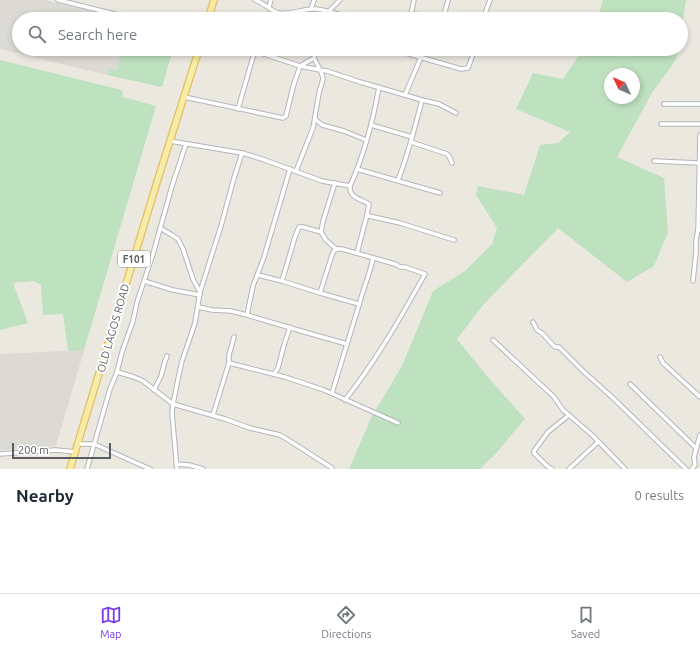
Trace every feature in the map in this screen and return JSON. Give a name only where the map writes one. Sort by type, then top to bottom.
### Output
[{"type":"main road","points":[[210,12],[212,1]]},
{"type":"main road","name":"OLD LAGOS ROAD","points":[[70,469],[197,56]]},
{"type":"street","points":[[61,0],[108,12]]},
{"type":"street","points":[[255,0],[278,12]]},
{"type":"street","points":[[269,7],[271,0]]},
{"type":"street","points":[[311,9],[314,0]]},
{"type":"street","points":[[329,11],[340,0]]},
{"type":"street","points":[[411,12],[414,0]]},
{"type":"street","points":[[445,12],[448,0]]},
{"type":"street","points":[[486,12],[490,0]]},
{"type":"street","points":[[288,12],[311,9],[332,12]]},
{"type":"street","points":[[238,109],[253,56]]},
{"type":"street","points":[[272,56],[300,66],[326,70],[353,80],[439,104],[456,112]]},
{"type":"street","points":[[417,56],[466,69],[468,68],[473,56]]},
{"type":"street","points":[[405,95],[421,57]]},
{"type":"street","points":[[184,97],[283,118],[286,116],[300,66],[314,58],[323,79],[313,128],[296,171]]},
{"type":"street","points":[[357,253],[369,204],[354,197],[349,189],[371,125],[379,87]]},
{"type":"street","points":[[398,180],[411,142],[422,100]]},
{"type":"street","points":[[664,104],[700,104]]},
{"type":"street","points":[[315,119],[322,125],[344,131],[366,140]]},
{"type":"street","points":[[662,124],[700,124]]},
{"type":"street","points":[[313,128],[322,125]]},
{"type":"street","points":[[371,125],[412,137]]},
{"type":"street","points":[[692,282],[696,240],[699,230],[700,135]]},
{"type":"street","points":[[170,141],[242,153],[262,158],[322,181],[350,186]]},
{"type":"street","points":[[411,142],[447,154],[452,163]]},
{"type":"street","points":[[87,469],[110,388],[117,372],[132,321],[136,302],[144,281],[186,144]]},
{"type":"street","points":[[177,469],[172,412],[173,404],[182,361],[195,323],[200,293],[242,153]]},
{"type":"street","points":[[654,161],[699,163]]},
{"type":"street","points":[[247,315],[251,294],[266,251],[290,169]]},
{"type":"street","points":[[357,169],[440,193]]},
{"type":"street","points":[[335,183],[321,232],[326,240],[336,249],[357,253],[424,274],[393,330],[345,400]]},
{"type":"street","points":[[367,214],[369,216],[400,223],[454,240]]},
{"type":"street","points":[[282,281],[299,228],[303,227],[321,232]]},
{"type":"street","points":[[160,228],[178,239],[193,279],[200,293]]},
{"type":"street","points":[[320,293],[332,255],[336,249]]},
{"type":"street","points":[[332,393],[373,258]]},
{"type":"street","points":[[258,275],[359,304]]},
{"type":"street","points":[[144,281],[173,290],[200,293]]},
{"type":"street","points":[[198,307],[212,310],[231,311],[347,344]]},
{"type":"street","points":[[533,322],[535,328],[555,347],[560,347],[584,372],[686,469]]},
{"type":"street","points":[[274,374],[278,368],[290,327]]},
{"type":"street","points":[[214,415],[229,363],[229,355],[234,337]]},
{"type":"street","points":[[493,340],[554,397],[563,410],[625,469]]},
{"type":"street","points":[[154,390],[161,376],[167,356]]},
{"type":"street","points":[[660,357],[663,363],[700,397]]},
{"type":"street","points":[[229,363],[274,374],[324,390],[398,423]]},
{"type":"street","points":[[117,372],[134,377],[143,382],[173,404],[214,415],[250,428],[280,435],[332,468]]},
{"type":"street","points":[[630,384],[696,448]]},
{"type":"street","points":[[552,469],[534,453],[534,451],[548,432],[569,415]]},
{"type":"street","points":[[692,469],[695,465],[694,457],[700,435]]},
{"type":"street","points":[[569,469],[598,442]]},
{"type":"street","points":[[78,444],[94,444],[150,469]]},
{"type":"street","points":[[0,454],[56,450],[76,452]]},
{"type":"street","points":[[176,464],[189,465],[203,469]]},
{"type":"street","points":[[695,465],[700,469]]},
{"type":"shaded area","points":[[0,0],[45,0],[94,12],[12,12],[12,52],[0,49]]},
{"type":"shaded area","points":[[29,56],[120,56],[117,70],[108,70],[107,75]]},
{"type":"shaded area","points":[[84,350],[56,446],[0,450],[0,354]]},
{"type":"green space","points":[[603,0],[686,0],[684,12],[599,12]]},
{"type":"green space","points":[[120,56],[171,56],[162,87],[107,75],[108,70],[117,70]]},
{"type":"green space","points":[[578,56],[677,56],[676,60],[653,91],[617,157],[664,178],[668,232],[654,266],[627,282],[558,228],[484,304],[457,339],[486,375],[525,419],[497,452],[480,469],[349,469],[372,416],[402,366],[433,291],[465,271],[492,244],[497,228],[476,195],[478,186],[524,195],[540,145],[558,143],[570,132],[516,109],[533,73],[563,79]]},
{"type":"green space","points":[[0,60],[122,90],[123,97],[156,106],[84,350],[68,351],[63,314],[43,315],[41,285],[34,281],[13,283],[28,323],[0,330]]}]
